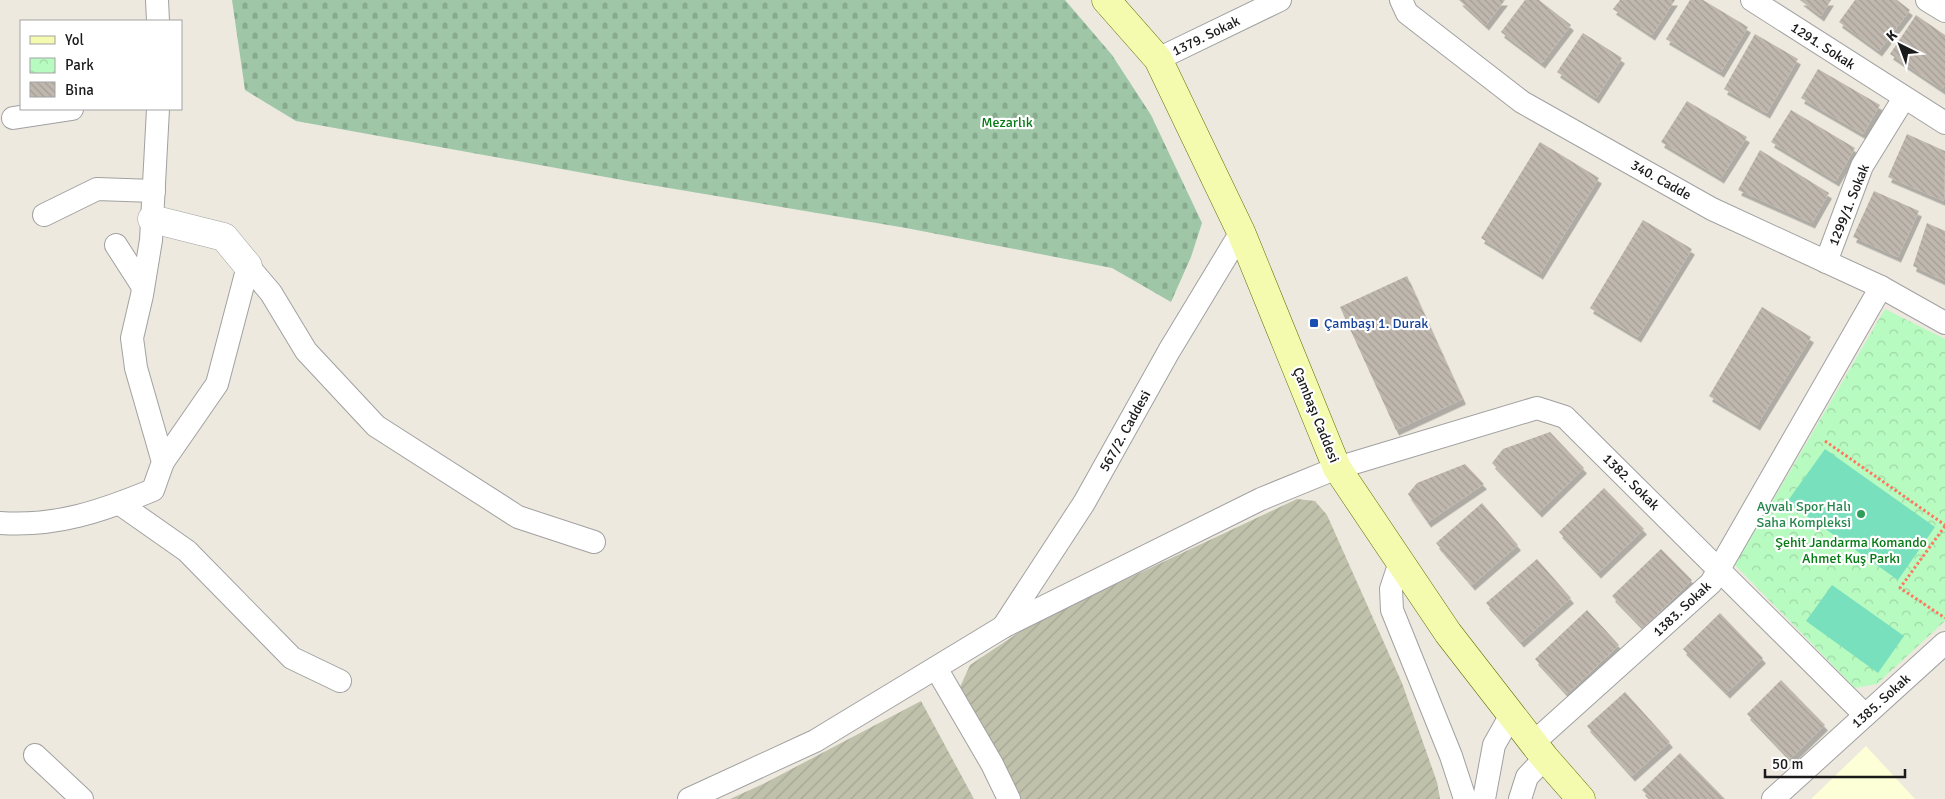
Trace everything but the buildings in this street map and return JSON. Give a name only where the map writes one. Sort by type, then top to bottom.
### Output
[{"type":"main road","name":"Çambaşı Caddesi","points":[[1106,0],[1158,59],[1241,232],[1337,468],[1448,633],[1539,751],[1581,799]]},
{"type":"street","points":[[157,0],[158,20]]},
{"type":"street","name":"1379. Sokak","points":[[1158,59],[1280,0]]},
{"type":"street","name":"340. Cadde","points":[[1401,0],[1408,13],[1522,102],[1712,209],[1881,287],[1945,323]]},
{"type":"street","name":"1291. Sokak","points":[[1752,0],[1945,123]]},
{"type":"street","points":[[1927,0],[1945,11]]},
{"type":"street","name":"1299/1. Sokak","points":[[1826,262],[1862,166],[1904,98]]},
{"type":"street","points":[[13,118],[65,110]]},
{"type":"street","points":[[154,110],[152,219],[144,287],[132,338],[136,368],[163,462]]},
{"type":"street","points":[[44,214],[97,190],[154,191]]},
{"type":"street","points":[[152,219],[224,238],[271,293],[306,351],[376,426],[518,517],[594,542]]},
{"type":"street","name":"567/2. Caddesi","points":[[1003,627],[1084,503],[1169,350],[1241,232]]},
{"type":"street","points":[[116,245],[144,287]]},
{"type":"street","points":[[0,523],[29,525],[81,516],[120,504],[153,490],[163,462],[217,384],[248,266]]},
{"type":"street","name":"1383. Sokak","points":[[1520,799],[1527,777],[1539,751],[1711,583],[1881,287]]},
{"type":"street","name":"1382. Sokak","points":[[689,799],[815,741],[1003,627],[1260,499],[1337,468],[1537,408],[1565,417],[1865,715]]},
{"type":"street","points":[[120,504],[187,551],[292,658],[340,682]]},
{"type":"street","points":[[1400,562],[1391,589],[1392,610],[1465,799]]},
{"type":"street","name":"1385. Sokak","points":[[1773,799],[1945,643]]},
{"type":"street","points":[[936,668],[992,764],[1009,799]]},
{"type":"street","points":[[1484,799],[1494,745],[1511,715]]},
{"type":"street","points":[[36,755],[82,799]]},
{"type":"path","points":[[1825,441],[1945,526],[1900,588],[1945,618]]},
{"type":"shaded area","points":[[1297,499],[1315,501],[1327,515],[1402,683],[1437,782],[1440,799],[1016,799],[960,687],[970,665],[1033,623]]},
{"type":"shaded area","points":[[921,701],[974,799],[730,799],[765,783]]},
{"type":"shaded area","points":[[1866,746],[1915,799],[1811,799]]},
{"type":"green space","name":"Mezarlık","points":[[232,0],[1065,0],[1112,55],[1151,115],[1202,223],[1191,257],[1171,302],[1112,268],[906,228],[633,182],[296,121],[245,90]]},
{"type":"green space","name":"Şehit Jandarma Komando Ahmet Kuş Parkı","points":[[1885,309],[1945,339],[1945,621],[1877,684],[1855,688],[1735,565]]},
{"type":"green space","name":"Ayvalı Spor Halı Saha Kompleksi","points":[[1825,449],[1935,527],[1898,580],[1787,502]]},
{"type":"green space","points":[[1832,585],[1904,636],[1878,673],[1806,621]]},
{"type":"place","name":"Çambaşı 1. Durak","points":[[1314,323]]},
{"type":"place","name":"Ayvalı Spor Halı Saha Kompleksi","points":[[1861,514]]}]
